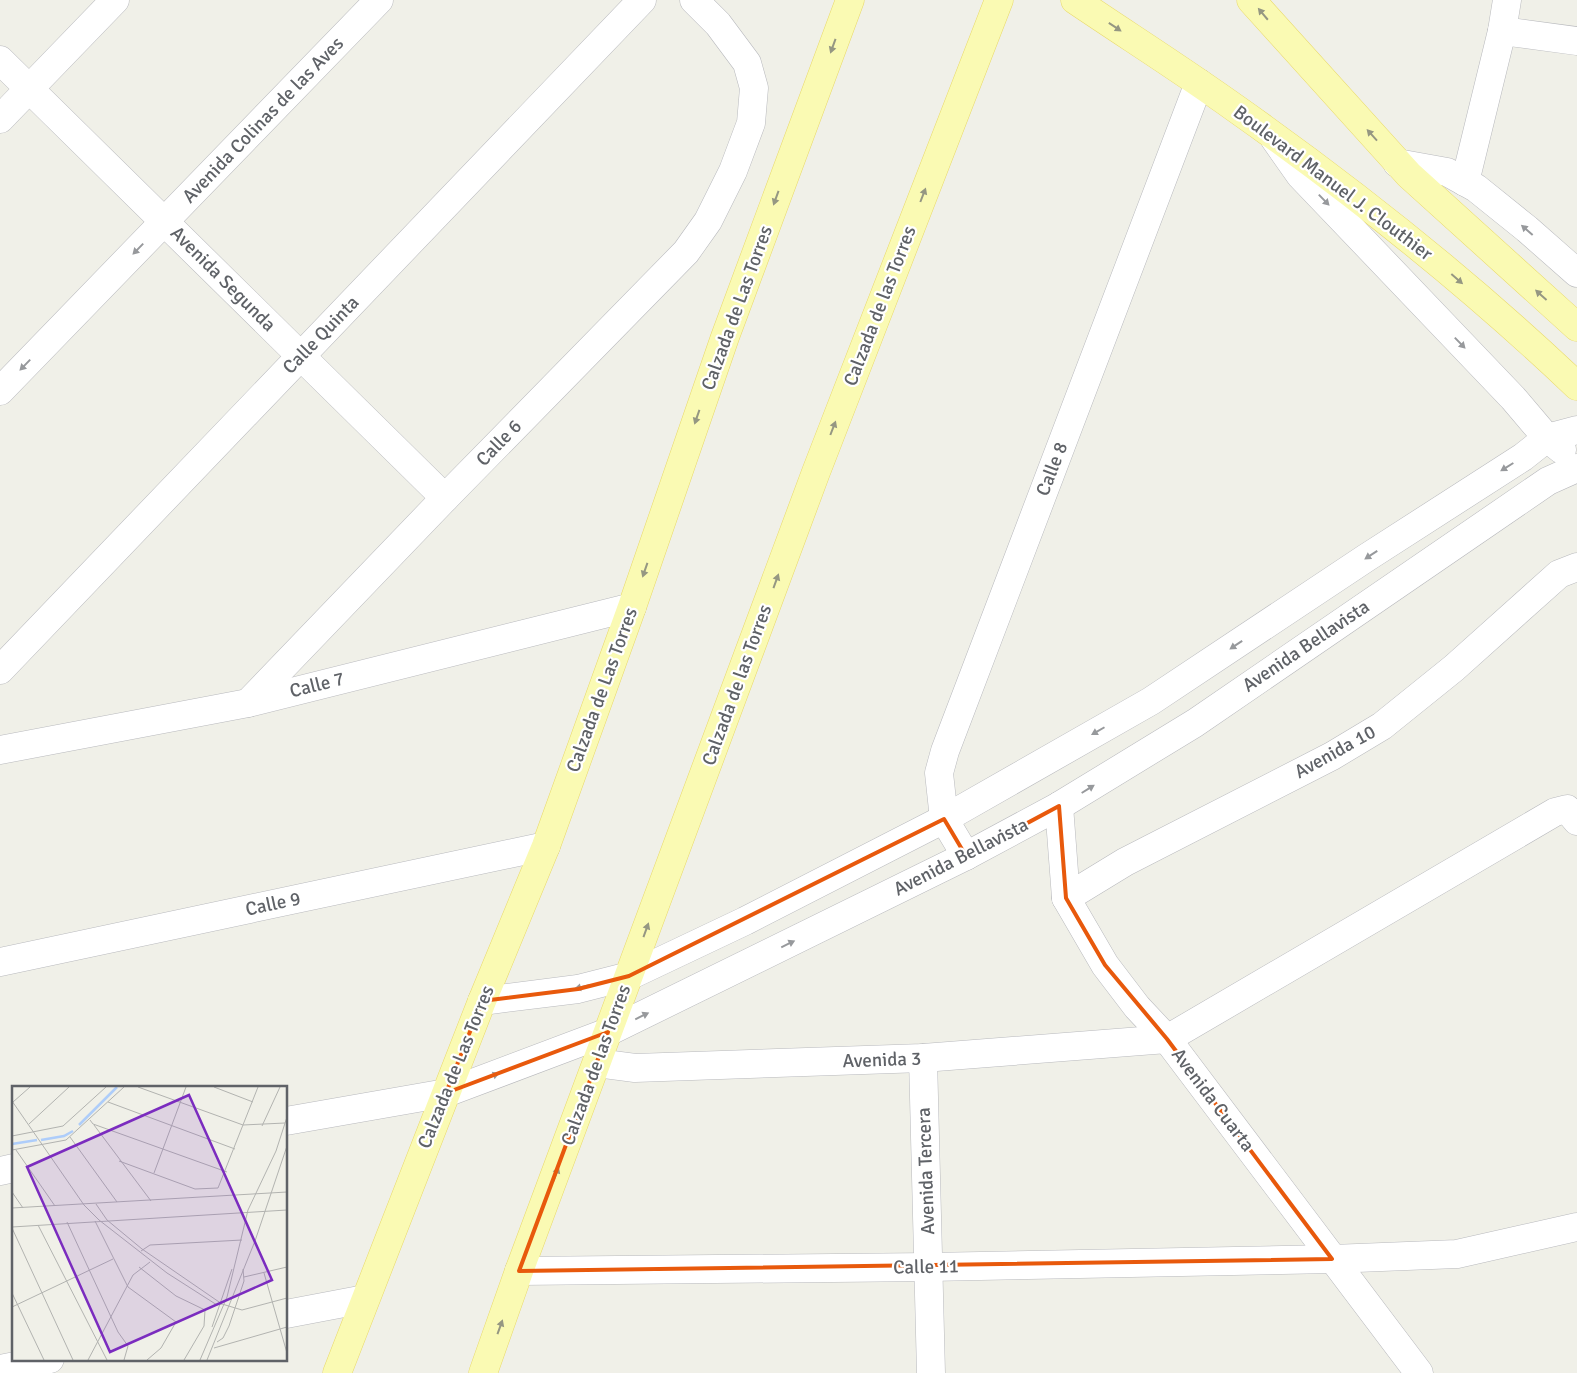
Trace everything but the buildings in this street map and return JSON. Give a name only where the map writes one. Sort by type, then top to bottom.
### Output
[{"type":"main road","name":"Calzada de Las Torres","points":[[337,1373],[482,1001],[546,846],[632,607],[725,337],[850,0]]},
{"type":"main road","name":"Calzada de las Torres","points":[[483,1373],[816,472],[999,0]]},
{"type":"main road","name":"Boulevard Manuel J. Clouthier","points":[[1075,0],[1199,83],[1272,135],[1449,272],[1577,386]]},
{"type":"main road","points":[[1251,0],[1397,163],[1577,327]]},
{"type":"street","points":[[0,119],[115,0]]},
{"type":"street","name":"Avenida Colinas de las Aves","points":[[0,391],[379,0]]},
{"type":"street","name":"Calle Quinta","points":[[0,670],[642,0]]},
{"type":"street","name":"Calle 6","points":[[248,703],[686,252],[708,221],[732,171],[751,123],[754,88],[747,64],[718,24],[694,0]]},
{"type":"street","points":[[1464,182],[1502,31],[1507,0]]},
{"type":"street","points":[[1502,31],[1577,41]]},
{"type":"street","name":"Avenida Segunda","points":[[0,60],[445,498]]},
{"type":"street","name":"Calle 8","points":[[966,856],[944,819],[939,773],[945,750],[1199,83]]},
{"type":"street","points":[[1272,135],[1300,175],[1513,398],[1547,438],[1577,462]]},
{"type":"street","points":[[1397,163],[1447,172],[1464,182],[1494,202],[1577,273]]},
{"type":"street","points":[[482,1001],[578,989],[629,976],[745,921],[944,819],[1151,701],[1522,457],[1547,438],[1577,430]]},
{"type":"street","name":"Avenida Bellavista","points":[[288,1121],[446,1093],[608,1032],[966,856],[1059,806],[1195,723],[1548,481],[1577,468]]},
{"type":"street","name":"Avenida 10","points":[[1066,898],[1125,862],[1332,756],[1382,726],[1454,668],[1559,574],[1577,567]]},
{"type":"street","name":"Calle 7","points":[[0,750],[248,703],[632,607]]},
{"type":"street","name":"Avenida Cuarta","points":[[1059,806],[1066,898],[1105,965],[1137,1008],[1167,1039],[1419,1373]]},
{"type":"street","points":[[1167,1039],[1556,812],[1567,810],[1577,821]]},
{"type":"street","name":"Calle 9","points":[[0,962],[546,846]]},
{"type":"street","name":"Avenida 3","points":[[597,1063],[635,1068],[923,1058],[1167,1039]]},
{"type":"street","name":"Avenida Tercera","points":[[923,1058],[932,1373]]},
{"type":"street","name":"Calle 11","points":[[519,1272],[928,1267],[1332,1259],[1457,1254],[1577,1227]]},
{"type":"street","points":[[288,1314],[365,1299]]},
{"type":"street","points":[[0,1369],[45,1360]]},
{"type":"highlighted area","points":[[1059,806],[1066,898],[1105,965],[1167,1039],[1332,1259],[519,1271],[608,1032],[446,1093],[482,1001],[578,989],[629,976],[944,819],[966,856]]}]
